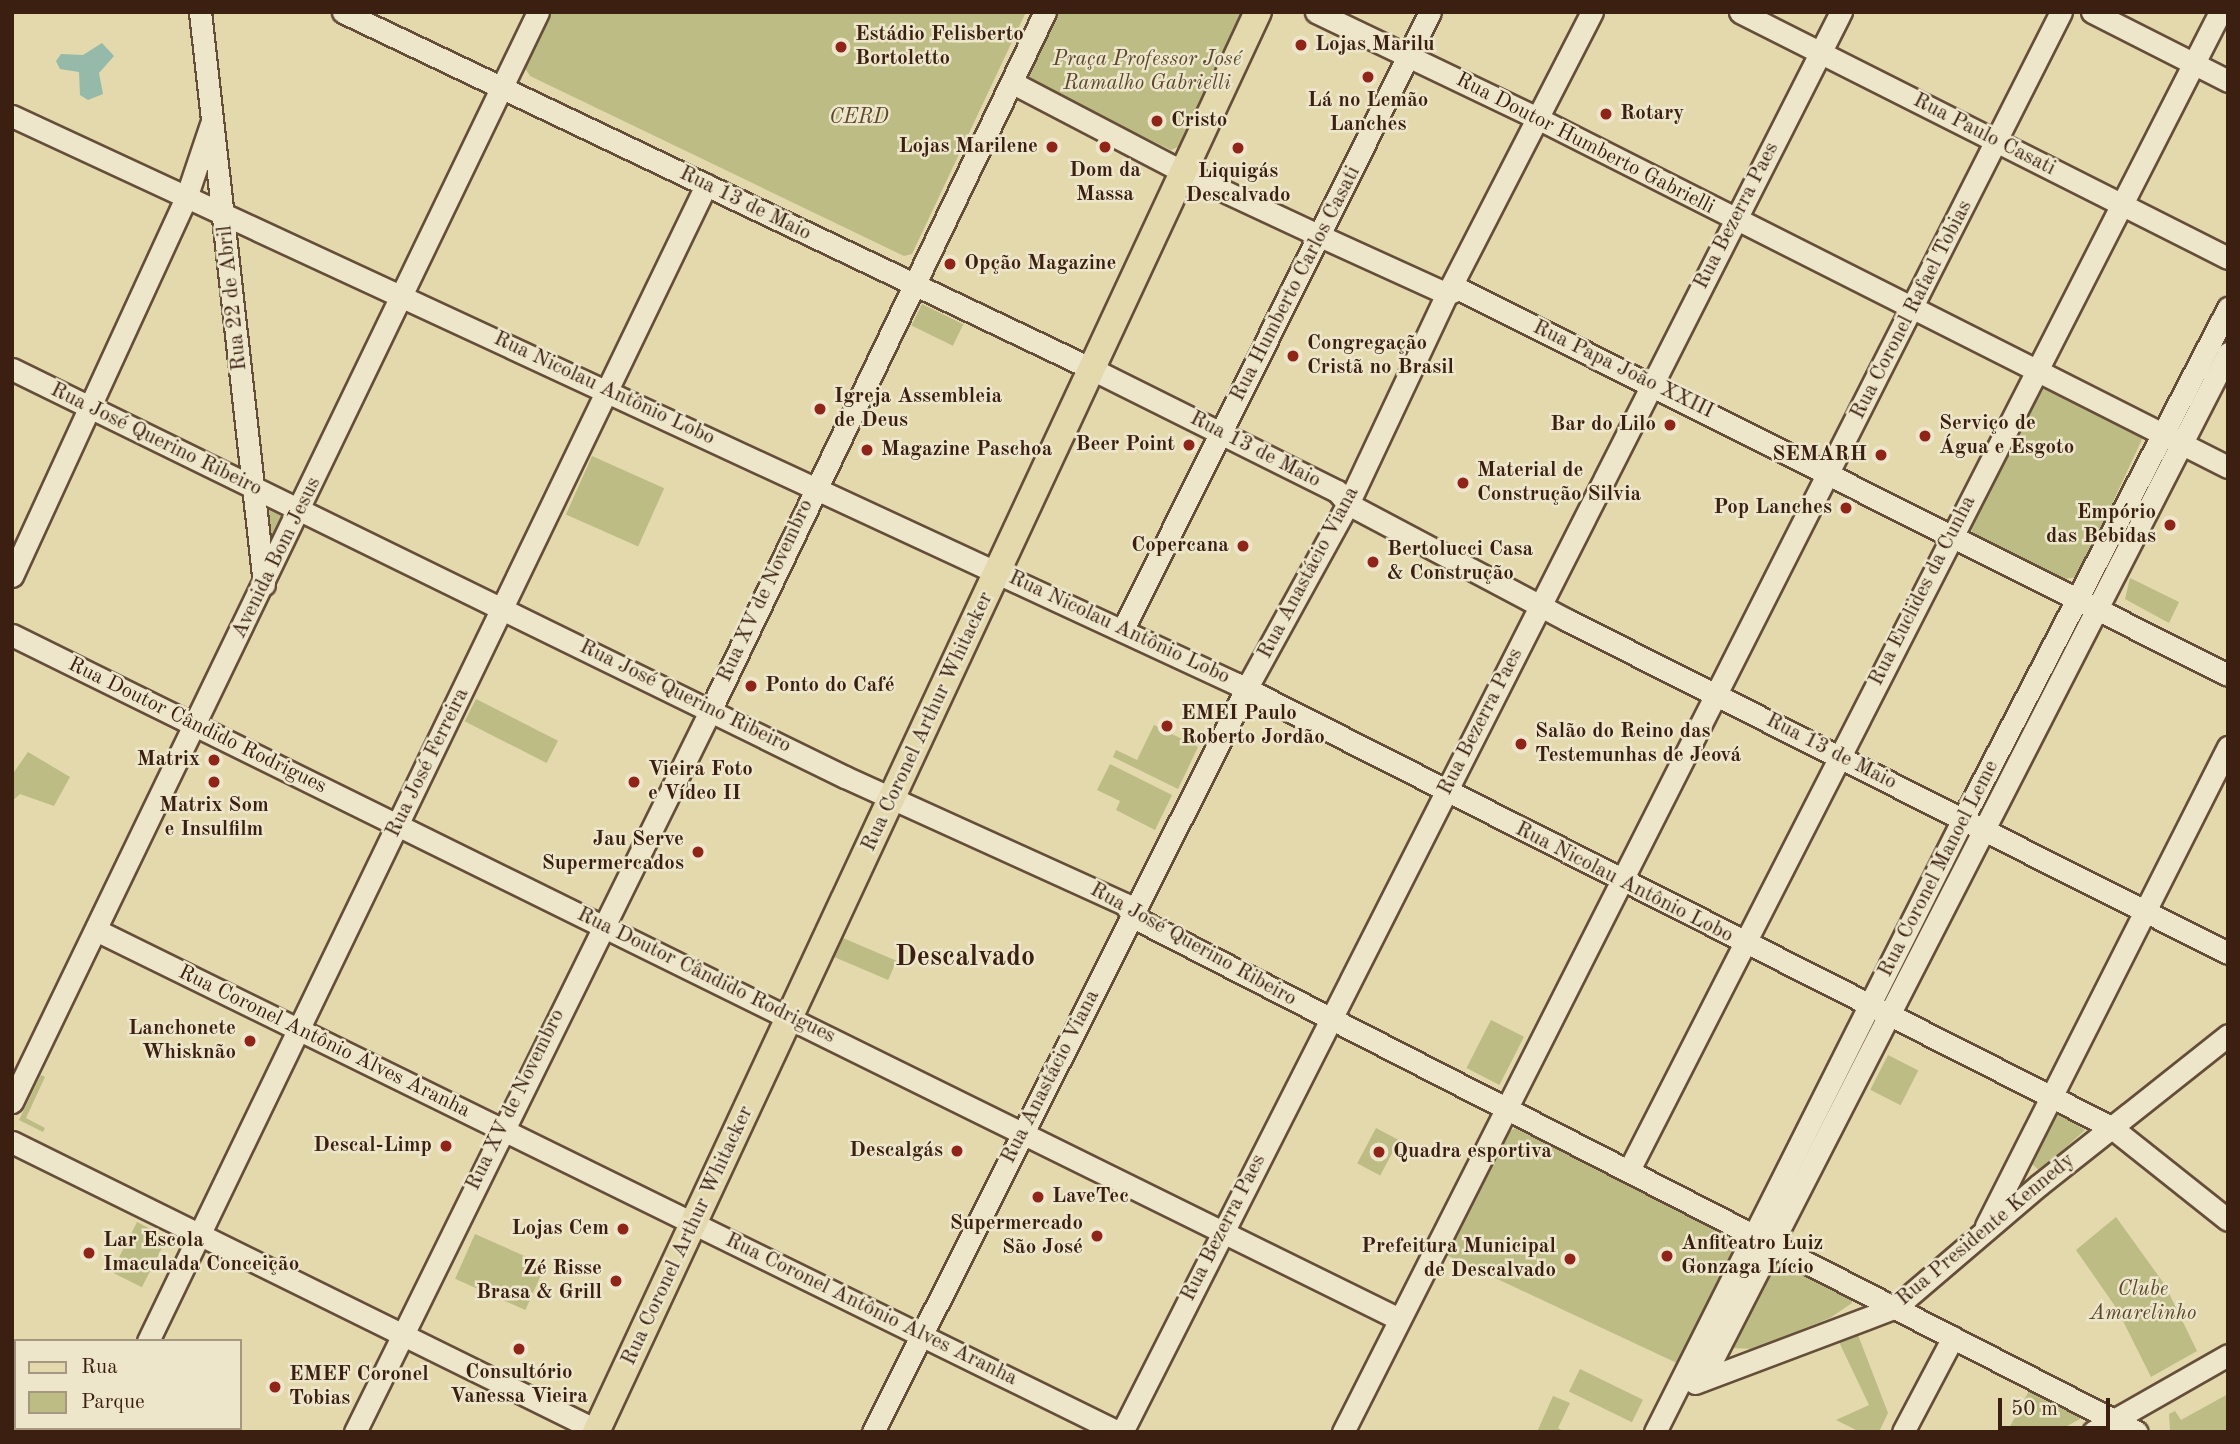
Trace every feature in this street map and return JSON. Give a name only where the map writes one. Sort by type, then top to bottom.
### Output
[{"type":"main road","name":"Rua Coronel Arthur Whitacker","points":[[598,1431],[1258,12]]},
{"type":"street","name":"Rua 22 de Abril","points":[[200,12],[264,585]]},
{"type":"street","name":"Rua 13 de Maio","points":[[343,12],[1222,433],[1337,491],[1348,504],[1540,605],[2142,912],[2228,953]]},
{"type":"street","name":"Avenida Bom Jesus","points":[[12,1102],[197,725],[400,294],[538,12]]},
{"type":"street","name":"Rua XV de Novembro","points":[[355,1432],[501,1129],[711,709],[814,487],[1013,83],[1045,12]]},
{"type":"street","name":"Rua Doutor Humberto Gabrielli","points":[[1316,12],[1539,119],[2228,467]]},
{"type":"street","name":"Rua Humberto Carlos Casati","points":[[1123,629],[1430,12]]},
{"type":"street","name":"Rua Anastácio Viana","points":[[873,1432],[1245,691],[1348,504],[1447,294],[1592,12]]},
{"type":"street","name":"Rua Paulo Casati","points":[[1740,12],[2228,258]]},
{"type":"street","name":"Rua Bezerra Paes","points":[[1120,1432],[1841,12]]},
{"type":"street","name":"Rua Coronel Rafael Tobias","points":[[1343,1432],[1716,693],[1998,143],[2061,12]]},
{"type":"street","points":[[2092,12],[2228,81]]},
{"type":"street","name":"Rua Euclides da Cunha","points":[[1629,1170],[2119,204],[2220,12]]},
{"type":"street","name":"Rua Papa João XXIII","points":[[1013,83],[1183,172],[1320,236],[1447,294],[1459,289],[1829,472],[1951,536],[2079,597],[2228,675]]},
{"type":"street","name":"Rua Nicolau Antônio Lobo","points":[[12,116],[1123,629],[2111,1127],[2228,1220]]},
{"type":"street","points":[[12,576],[187,195],[213,119]]},
{"type":"street","name":"Rua José Ferreira","points":[[149,1339],[503,608],[605,390],[706,186]]},
{"type":"street","name":"Rua Coronel Manoel Leme","points":[[1655,1432],[1677,1391],[1713,1339],[1878,1010],[1963,819],[2228,308]]},
{"type":"street","name":"Rua Coronel Manoel Leme","points":[[1878,1010],[1983,829],[2100,609],[2228,354]]},
{"type":"street","name":"Rua José Querino Ribeiro","points":[[12,369],[893,800],[1125,904],[1133,918],[2137,1432]]},
{"type":"street","name":"Rua Doutor Cândido Rodrigues","points":[[12,635],[1399,1318]]},
{"type":"street","points":[[1982,1233],[2011,1170],[2051,1098],[2142,912],[2228,747]]},
{"type":"street","name":"Rua Coronel Antônio Alves Aranha","points":[[96,930],[1120,1432]]},
{"type":"street","name":"Rua Presidente Kennedy","points":[[1677,1391],[1896,1307],[2039,1185],[2228,1035]]},
{"type":"street","points":[[12,1142],[598,1431]]},
{"type":"street","points":[[2011,1170],[2039,1185]]},
{"type":"street","points":[[1903,1432],[1953,1337]]},
{"type":"street","name":"Rua Coronel Manoel Leme","points":[[1702,1380],[1713,1339]]},
{"type":"street","points":[[2093,1432],[2228,1354]]},
{"type":"green space","name":"CERD","points":[[552,12],[1026,12],[912,254],[904,256],[530,76],[525,68]]},
{"type":"green space","name":"Praça Professor José Ramalho Gabrielli","points":[[1056,12],[1241,12],[1178,147],[1171,150],[1030,81],[1027,75]]},
{"type":"green space","points":[[922,304],[963,324],[953,346],[911,326]]},
{"type":"green space","points":[[2040,386],[2144,435],[2078,577],[2065,579],[1973,533],[1970,527],[2033,392]]},
{"type":"green space","points":[[592,456],[664,488],[638,547],[566,514]]},
{"type":"green space","points":[[268,502],[283,513],[272,536],[268,535],[263,508]]},
{"type":"green space","points":[[2130,578],[2179,602],[2169,623],[2125,599]]},
{"type":"green space","points":[[476,699],[558,741],[547,763],[465,721]]},
{"type":"green space","points":[[1154,725],[1198,747],[1178,789],[1113,757],[1116,750],[1137,760]]},
{"type":"green space","points":[[28,752],[70,777],[54,806],[20,794],[12,801],[12,775]]},
{"type":"green space","points":[[1110,764],[1172,795],[1155,830],[1116,810],[1120,801],[1097,790]]},
{"type":"green space","points":[[843,938],[896,961],[888,980],[835,957]]},
{"type":"green space","points":[[1491,1020],[1524,1037],[1499,1085],[1466,1068]]},
{"type":"green space","points":[[1888,1055],[1918,1070],[1901,1105],[1870,1090]]},
{"type":"green space","points":[[41,1075],[45,1077],[26,1118],[45,1128],[43,1132],[19,1120]]},
{"type":"green space","points":[[2056,1111],[2085,1130],[2040,1171],[2031,1163],[2031,1157]]},
{"type":"green space","name":"Quadra esportiva","points":[[1376,1128],[1399,1140],[1380,1176],[1357,1163]]},
{"type":"green space","points":[[1516,1128],[1734,1237],[1737,1245],[1679,1364],[1444,1254],[1508,1132]]},
{"type":"green space","name":"Clube Amarelinho","points":[[2116,1217],[2165,1285],[2197,1351],[2151,1377],[2117,1309],[2076,1250]]},
{"type":"green space","points":[[137,1222],[167,1237],[142,1287],[112,1272]]},
{"type":"green space","points":[[475,1234],[545,1265],[525,1310],[455,1279]]},
{"type":"green space","points":[[1776,1260],[1851,1296],[1852,1303],[1830,1318],[1753,1349],[1732,1348],[1731,1339],[1770,1262]]},
{"type":"green space","points":[[1858,1335],[1888,1413],[1879,1432],[1860,1432],[1836,1420],[1869,1405],[1839,1342]]},
{"type":"green space","points":[[1580,1369],[1643,1400],[1632,1422],[1569,1391]]},
{"type":"green space","points":[[2030,1389],[2080,1415],[2080,1419],[2056,1432],[2007,1432]]},
{"type":"green space","points":[[2228,1394],[2228,1432],[2170,1430],[2169,1414],[2175,1411],[2181,1420]]},
{"type":"green space","points":[[1553,1396],[1570,1403],[1558,1428],[1565,1432],[1537,1432]]},
{"type":"shaded area","points":[[102,43],[114,56],[99,73],[103,94],[88,100],[80,95],[79,72],[60,69],[56,61],[61,54],[83,55]]},
{"type":"place","name":"Lojas Marilu","points":[[1301,45]]},
{"type":"place","name":"Estádio Felisberto Bortoletto","points":[[841,47]]},
{"type":"place","name":"Lá no Lemão Lanches","points":[[1368,77]]},
{"type":"place","name":"Rotary","points":[[1606,114]]},
{"type":"place","name":"Cristo","points":[[1157,121]]},
{"type":"place","name":"Lojas Marilene","points":[[1052,147]]},
{"type":"place","name":"Dom da Massa","points":[[1105,147]]},
{"type":"place","name":"Liquigás Descalvado","points":[[1238,148]]},
{"type":"place","name":"Opção Magazine","points":[[950,264]]},
{"type":"place","name":"Congregação Cristã no Brasil","points":[[1293,356]]},
{"type":"place","name":"Igreja Assembleia de Deus","points":[[820,409]]},
{"type":"place","name":"Bar do Lilo","points":[[1670,425]]},
{"type":"place","name":"Serviço de Água e Esgoto","points":[[1925,436]]},
{"type":"place","name":"Beer Point","points":[[1189,445]]},
{"type":"place","name":"Magazine Paschoa","points":[[867,450]]},
{"type":"place","name":"SEMARH","points":[[1881,455]]},
{"type":"place","name":"Material de Construção Silvia","points":[[1463,483]]},
{"type":"place","name":"Pop Lanches","points":[[1846,508]]},
{"type":"place","name":"Empório das Bebidas","points":[[2170,525]]},
{"type":"place","name":"Copercana","points":[[1243,546]]},
{"type":"place","name":"Bertolucci Casa & Construção","points":[[1373,562]]},
{"type":"place","name":"Ponto do Café","points":[[751,686]]},
{"type":"place","name":"EMEI Paulo Roberto Jordão","points":[[1167,726]]},
{"type":"place","name":"Salão do Reino das Testemunhas de Jeová","points":[[1521,744]]},
{"type":"place","name":"Matrix","points":[[214,760]]},
{"type":"place","name":"Matrix Som e Insulfilm","points":[[214,782]]},
{"type":"place","name":"Vieira Foto e Vídeo II","points":[[634,782]]},
{"type":"place","name":"Jau Serve Supermercados","points":[[698,852]]},
{"type":"place","name":"Lanchonete Whisknão","points":[[250,1041]]},
{"type":"place","name":"Descal-Limp","points":[[446,1146]]},
{"type":"place","name":"Descalgás","points":[[957,1151]]},
{"type":"place","name":"Quadra esportiva","points":[[1379,1152]]},
{"type":"place","name":"LaveTec","points":[[1038,1197]]},
{"type":"place","name":"Lojas Cem","points":[[623,1229]]},
{"type":"place","name":"Supermercado São José","points":[[1097,1236]]},
{"type":"place","name":"Lar Escola Imaculada Conceição","points":[[89,1253]]},
{"type":"place","name":"Anfiteatro Luiz Gonzaga Lício","points":[[1667,1256]]},
{"type":"place","name":"Prefeitura Municipal de Descalvado","points":[[1570,1259]]},
{"type":"place","name":"Zé Risse Brasa & Grill","points":[[616,1281]]},
{"type":"place","name":"Consultório Vanessa Vieira","points":[[519,1349]]},
{"type":"place","name":"EMEF Coronel Tobias","points":[[275,1387]]},
{"type":"district","name":"Descalvado","points":[[965,958]]}]
